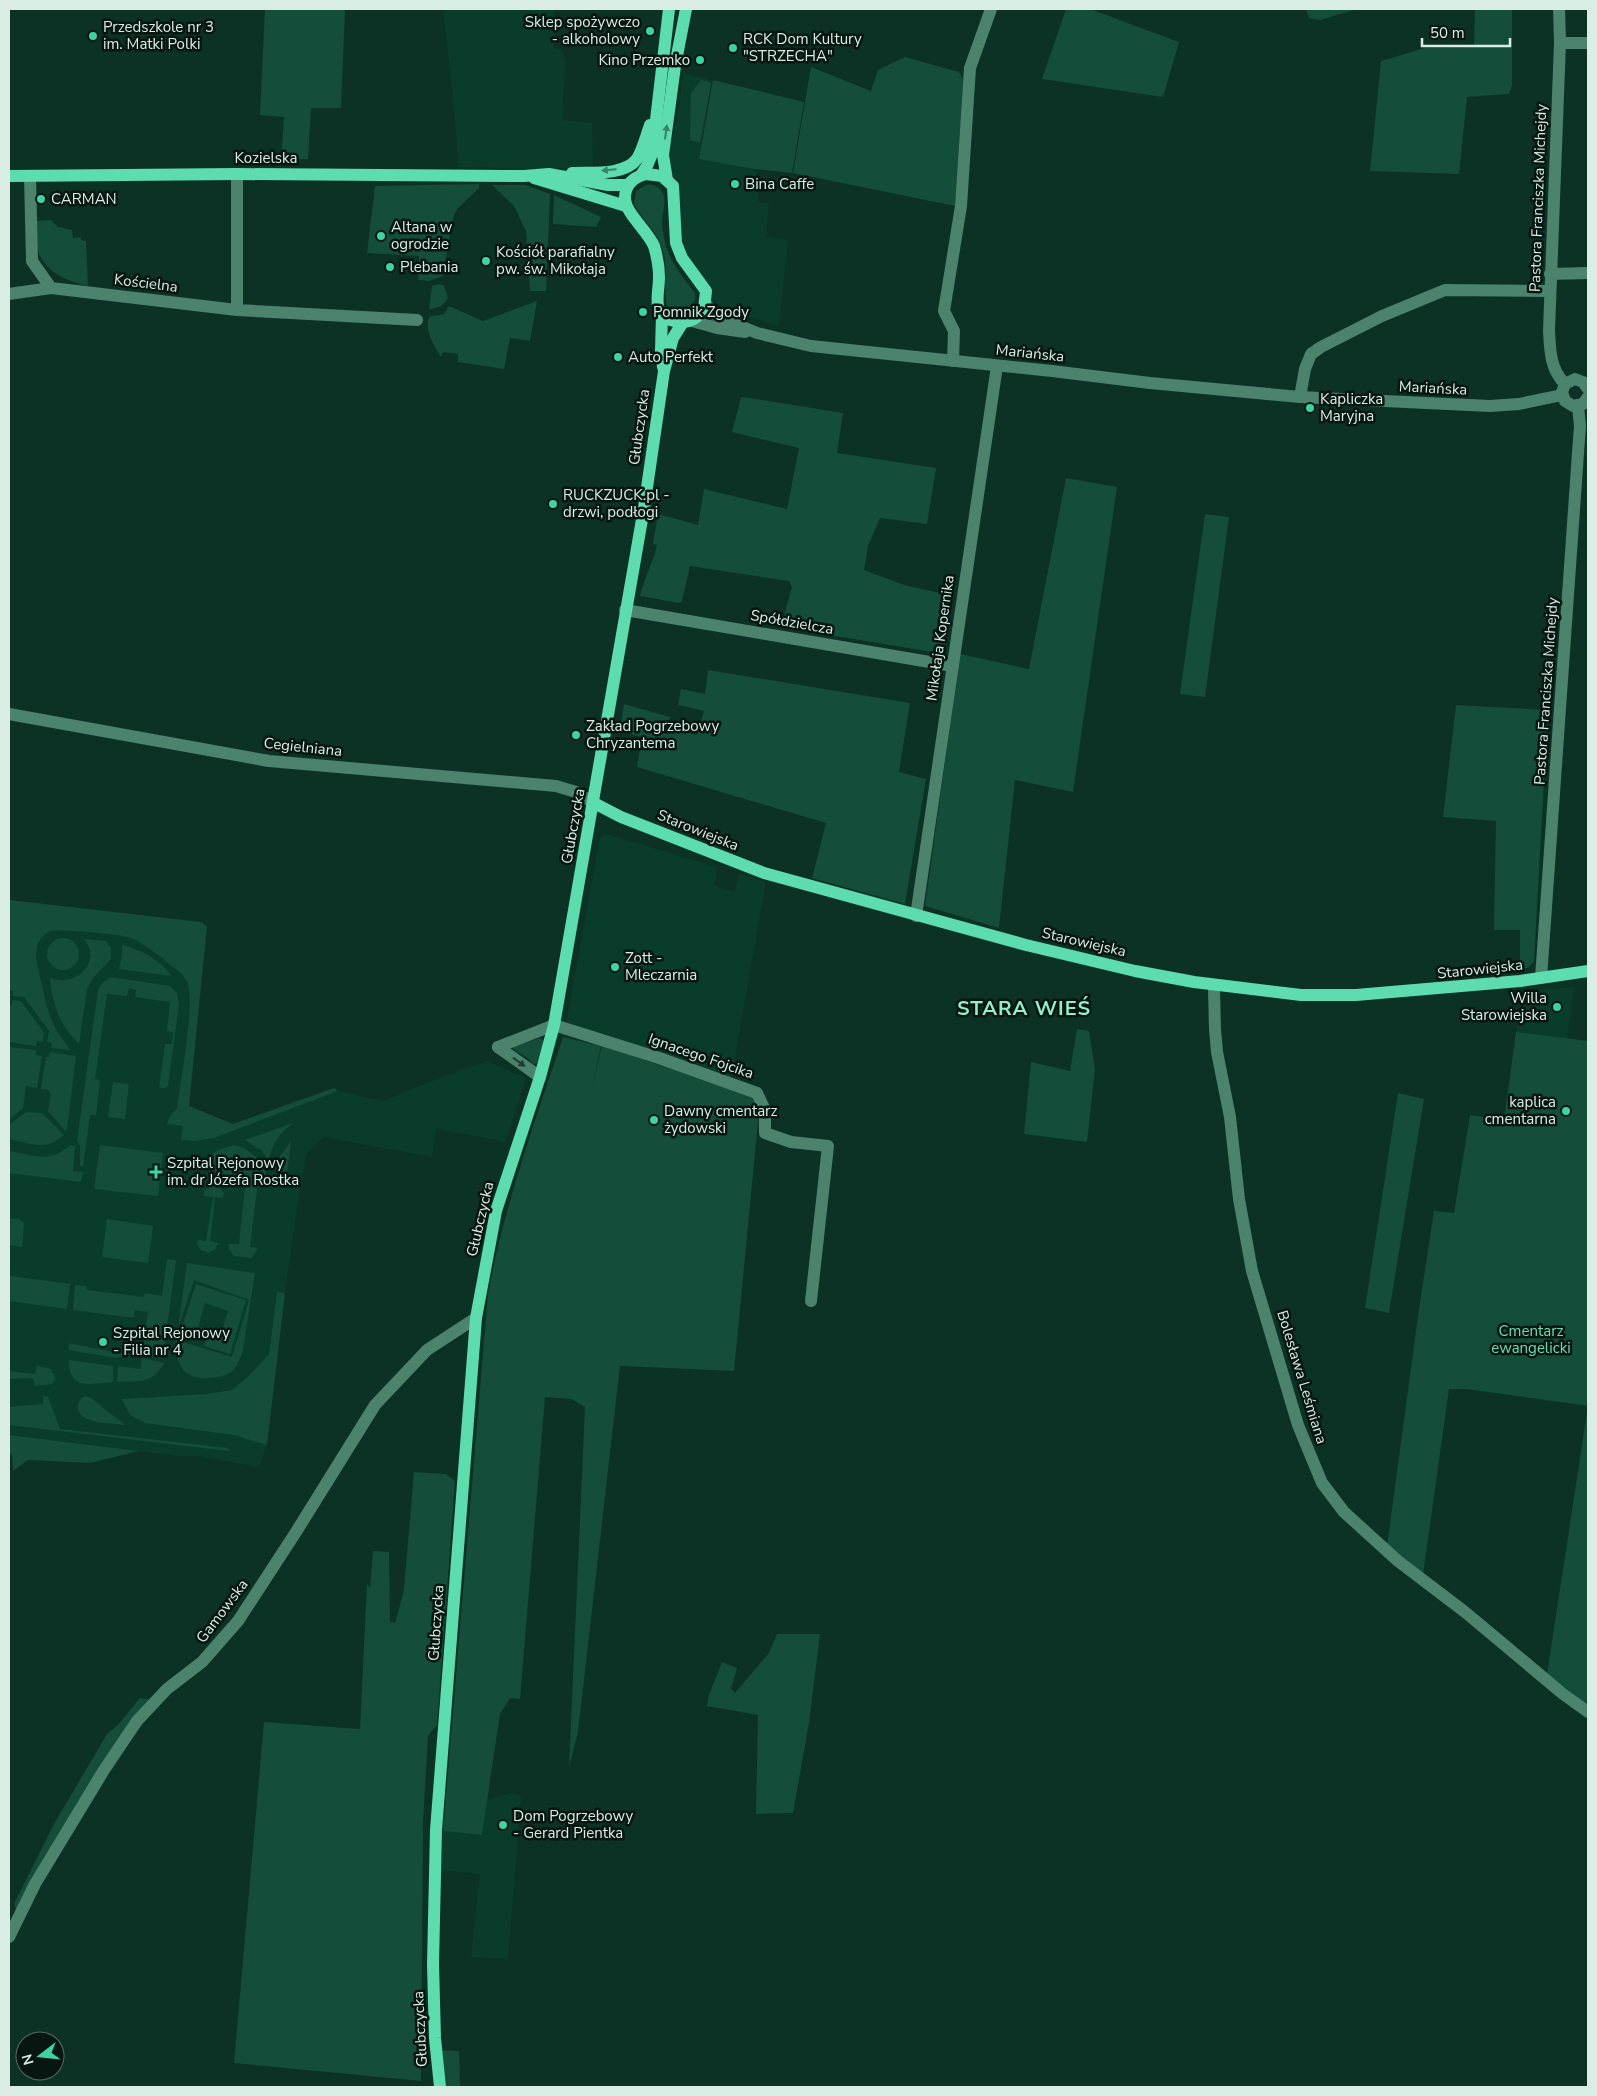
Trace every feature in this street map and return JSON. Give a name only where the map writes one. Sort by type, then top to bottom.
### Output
[{"type":"main road","points":[[626,206],[625,196],[628,185],[641,175],[652,154],[669,9]]},
{"type":"main road","points":[[686,9],[663,156],[667,180],[674,192],[676,244],[687,266],[706,291],[706,304]]},
{"type":"main road","points":[[549,174],[618,170],[630,166],[640,152],[656,110]]},
{"type":"main road","name":"Kozielska","points":[[9,176],[237,174],[524,176],[549,174],[608,185],[628,185]]},
{"type":"main road","points":[[641,175],[657,174],[667,180]]},
{"type":"main road","name":"Kozielska","points":[[524,176],[626,206]]},
{"type":"main road","name":"Głubczycka","points":[[626,206],[645,230],[655,251],[659,276],[656,303],[662,315],[664,371]]},
{"type":"main road","name":"Głubczycka","points":[[440,2087],[435,2038],[433,1964],[436,1830],[476,1318],[496,1211],[540,1077],[554,1025],[644,508],[664,371],[673,338],[687,322],[699,316],[706,304]]},
{"type":"main road","points":[[662,315],[671,320],[687,322]]},
{"type":"main road","name":"Starowiejska","points":[[594,803],[621,817],[746,866],[916,916],[1135,971],[1214,985],[1300,995],[1383,993],[1541,978],[1588,971]]},
{"type":"street","points":[[953,361],[954,331],[944,311],[961,206],[970,68],[991,9]]},
{"type":"street","name":"Pastora Franciszka Michejdy","points":[[1559,9],[1560,43],[1550,291],[1551,355],[1564,390]]},
{"type":"street","points":[[1560,43],[1588,43]]},
{"type":"street","points":[[237,174],[237,310]]},
{"type":"street","points":[[30,176],[32,261],[51,288]]},
{"type":"street","points":[[1550,274],[1588,273]]},
{"type":"street","name":"Kościelna","points":[[9,294],[51,288],[237,310],[417,320]]},
{"type":"street","points":[[1300,397],[1306,363],[1311,354],[1321,346],[1382,316],[1445,290],[1550,291]]},
{"type":"street","name":"Mariańska","points":[[706,304],[714,314],[757,333]]},
{"type":"street","name":"Mariańska","points":[[687,322],[757,333],[811,346],[1116,380],[1300,397],[1500,406],[1564,390],[1573,380],[1585,383],[1588,389]]},
{"type":"street","name":"Mikołaja Kopernika","points":[[916,916],[997,366]]},
{"type":"street","points":[[1564,390],[1567,403],[1578,406],[1585,402],[1588,397]]},
{"type":"street","name":"Pastora Franciszka Michejdy","points":[[1541,978],[1580,426],[1578,406]]},
{"type":"street","name":"Spółdzielcza","points":[[625,610],[952,666]]},
{"type":"street","name":"Cegielniana","points":[[9,714],[269,760],[556,786],[576,792],[594,803]]},
{"type":"street","name":"Bolesława Leśmiana","points":[[1214,990],[1217,1052],[1230,1117],[1240,1199],[1252,1271],[1298,1425],[1322,1483],[1344,1512],[1398,1561],[1465,1612],[1563,1694],[1588,1712]]},
{"type":"street","points":[[540,1077],[498,1047],[554,1025]]},
{"type":"street","name":"Ignacego Fojcika","points":[[554,1025],[659,1058],[757,1093],[765,1110],[765,1132],[790,1142],[828,1146],[811,1301]]},
{"type":"street","name":"Gamowska","points":[[9,1937],[45,1868],[104,1770],[137,1721],[167,1690],[202,1662],[238,1621],[302,1524],[375,1405],[427,1350],[476,1318]]},
{"type":"shaded area","points":[[443,9],[554,9],[554,48],[562,49],[565,61],[562,120],[592,123],[593,167],[544,169],[458,167],[454,104]]},
{"type":"shaded area","points":[[683,73],[712,80],[699,158],[757,170],[758,203],[769,203],[766,237],[788,240],[779,326],[726,310],[711,299],[687,256],[679,233],[679,188],[670,169],[670,147],[679,109]]},
{"type":"shaded area","points":[[606,834],[717,867],[714,886],[735,892],[739,874],[766,882],[731,1079],[566,1024],[600,838]]},
{"type":"shaded area","name":"Szpital Rejonowy im. dr Józefa Rostka","points":[[9,900],[201,922],[207,926],[182,1112],[228,1131],[338,1091],[383,1101],[487,1061],[526,1078],[505,1143],[493,1139],[436,1129],[432,1157],[323,1137],[307,1153],[300,1187],[285,1293],[277,1293],[269,1354],[267,1445],[259,1467],[197,1456],[177,1456],[9,1435]]},
{"type":"shaded area","points":[[1574,987],[1567,1039],[1516,1032],[1521,991]]},
{"type":"shaded area","points":[[512,1793],[521,1796],[508,1959],[471,1957],[480,1874],[441,1870],[443,1831],[482,1835],[487,1800]]},
{"type":"green space","points":[[265,9],[345,9],[341,108],[311,108],[308,159],[281,160],[284,117],[260,115]]},
{"type":"green space","points":[[1066,9],[1090,9],[1179,42],[1163,97],[1042,79]]},
{"type":"green space","points":[[1306,9],[1357,9],[1320,20],[1309,18]]},
{"type":"green space","points":[[1475,9],[1512,9],[1512,85],[1509,94],[1467,97],[1459,174],[1370,171],[1381,61],[1425,48],[1474,47]]},
{"type":"green space","points":[[905,57],[959,72],[963,79],[955,206],[793,173],[811,67],[871,91],[878,70]]},
{"type":"green space","points":[[701,80],[711,84],[700,143],[690,140],[691,93]]},
{"type":"green space","points":[[713,80],[804,102],[792,173],[754,169],[699,159]]},
{"type":"green space","points":[[479,184],[479,188],[457,209],[453,218],[443,276],[429,281],[418,280],[419,256],[367,253],[375,186]]},
{"type":"green space","points":[[492,185],[525,185],[550,194],[546,291],[530,291],[526,231],[514,206]]},
{"type":"green space","points":[[646,185],[656,186],[663,193],[662,224],[666,244],[672,261],[695,293],[695,300],[692,306],[688,311],[681,314],[669,310],[666,296],[663,251],[654,231],[634,204],[636,191]]},
{"type":"green space","points":[[554,195],[601,217],[596,227],[553,224]]},
{"type":"green space","points":[[51,220],[58,227],[72,230],[73,238],[81,237],[81,240],[86,241],[88,286],[57,274],[50,269],[40,256],[36,245],[34,221]]},
{"type":"green space","points":[[440,284],[444,286],[448,298],[440,306],[429,309],[432,286]]},
{"type":"green space","points":[[537,301],[530,341],[510,338],[504,369],[458,362],[458,354],[443,352],[441,357],[429,332],[429,317],[444,314],[449,306],[483,321]]},
{"type":"green space","points":[[741,398],[843,413],[837,453],[936,468],[927,524],[880,518],[868,546],[864,570],[904,585],[953,596],[944,654],[781,627],[792,587],[789,581],[690,566],[682,601],[679,603],[640,596],[657,545],[653,544],[658,514],[698,525],[704,489],[787,509],[799,448],[732,432]]},
{"type":"green space","points":[[1066,478],[1117,487],[1073,792],[1015,780],[999,928],[925,906],[960,654],[1029,669]]},
{"type":"green space","points":[[1205,514],[1229,517],[1205,697],[1180,694]]},
{"type":"green space","points":[[708,670],[910,703],[899,772],[926,779],[905,904],[812,878],[826,823],[637,767],[642,737],[620,731],[624,704],[670,717],[668,727],[697,735],[704,711],[678,705],[681,689],[705,694]]},
{"type":"green space","points":[[1456,705],[1548,710],[1534,961],[1528,968],[1520,969],[1520,930],[1494,930],[1496,821],[1443,817]]},
{"type":"green space","points":[[9,900],[201,922],[207,926],[189,1106],[233,1124],[334,1088],[338,1091],[214,1138],[194,1141],[181,1140],[183,1126],[167,1124],[171,1114],[177,1109],[184,1062],[190,1006],[187,981],[171,965],[134,939],[92,932],[50,932],[41,938],[38,943],[36,955],[38,967],[46,1004],[52,1020],[59,1034],[71,1050],[51,1048],[52,1043],[47,1042],[49,1031],[24,997],[13,996],[13,991],[9,990]]},
{"type":"green space","points":[[63,938],[69,939],[74,943],[78,948],[78,960],[74,965],[69,969],[63,970],[57,969],[52,965],[48,960],[47,954],[48,948],[52,943],[57,939]]},
{"type":"green space","points":[[84,939],[106,941],[111,948],[111,959],[93,978],[87,989],[79,1044],[72,1037],[58,1015],[50,980],[51,978],[70,979],[78,976],[84,970],[89,963],[90,955],[89,947]]},
{"type":"green space","points":[[122,945],[150,956],[162,965],[171,976],[119,969]]},
{"type":"green space","points":[[111,977],[170,986],[177,993],[179,1004],[168,1086],[159,1088],[165,1044],[172,1044],[173,1032],[167,1031],[170,1002],[135,997],[136,990],[129,988],[127,996],[107,994],[95,1079],[100,1080],[96,1115],[90,1115],[83,1167],[80,1166],[80,1146],[77,1141],[98,990],[102,983]]},
{"type":"green space","points":[[12,1000],[21,1001],[44,1033],[43,1042],[37,1041],[36,1046],[9,1042],[9,1006],[12,1006]]},
{"type":"green space","points":[[1077,1029],[1089,1031],[1095,1069],[1087,1142],[1024,1134],[1031,1062],[1070,1071]]},
{"type":"green space","name":"Cmentarz ewangelicki","points":[[1516,1032],[1588,1041],[1588,1406],[1466,1389],[1449,1389],[1423,1575],[1387,1546],[1434,1211],[1454,1213],[1470,1115],[1504,1120]]},
{"type":"green space","points":[[563,1037],[601,1046],[592,1089],[602,1046],[755,1097],[759,1107],[758,1122],[734,1371],[620,1366],[578,1732],[569,1767],[585,1407],[571,1399],[545,1397],[520,1699],[510,1698],[500,1714],[482,1835],[443,1831],[488,1294],[511,1196]]},
{"type":"green space","points":[[540,1038],[544,1041],[537,1063],[533,1065],[529,1059],[513,1049],[513,1047]]},
{"type":"green space","points":[[9,1047],[36,1050],[36,1055],[42,1056],[37,1088],[26,1086],[23,1108],[9,1120]]},
{"type":"green space","points":[[50,1052],[76,1056],[67,1129],[65,1131],[48,1111],[51,1094],[48,1090],[41,1089],[46,1057],[49,1057]]},
{"type":"green space","points":[[113,1082],[129,1084],[125,1119],[108,1117]]},
{"type":"green space","points":[[1398,1093],[1424,1099],[1389,1313],[1365,1308]]},
{"type":"green space","points":[[26,1112],[42,1113],[64,1135],[58,1140],[45,1145],[9,1139],[9,1125]]},
{"type":"green space","points":[[293,1123],[277,1139],[269,1161],[261,1150],[245,1140]]},
{"type":"green space","points":[[291,1141],[286,1183],[278,1182],[280,1156]]},
{"type":"green space","points":[[70,1145],[75,1146],[73,1171],[83,1172],[81,1182],[9,1173],[9,1151],[41,1157],[56,1155]]},
{"type":"green space","points":[[100,1145],[163,1153],[158,1196],[94,1189]]},
{"type":"green space","points":[[234,1145],[251,1153],[261,1163],[267,1181],[258,1181],[250,1247],[258,1248],[252,1258],[234,1256],[229,1249],[229,1244],[239,1244],[246,1178],[217,1175],[209,1158],[216,1151]]},
{"type":"green space","points":[[210,1186],[219,1187],[224,1193],[223,1198],[215,1197],[210,1241],[218,1243],[215,1249],[209,1253],[201,1250],[197,1244],[198,1240],[206,1241],[213,1197],[204,1196],[204,1191]]},
{"type":"green space","points":[[9,1219],[19,1219],[24,1223],[22,1247],[9,1245]]},
{"type":"green space","points":[[107,1219],[153,1226],[148,1263],[102,1257]]},
{"type":"green space","points":[[167,1259],[176,1260],[163,1357],[142,1354],[148,1312],[135,1310],[134,1318],[73,1310],[75,1285],[86,1286],[87,1290],[144,1297],[145,1293],[162,1296]]},
{"type":"green space","points":[[187,1263],[255,1273],[243,1350],[238,1364],[226,1375],[199,1378],[187,1373],[182,1368],[177,1356],[176,1340],[232,1357],[249,1300],[194,1280],[178,1329]]},
{"type":"green space","points":[[9,1276],[70,1284],[67,1309],[9,1301]]},
{"type":"green space","points":[[196,1284],[246,1300],[230,1354],[204,1346],[209,1331],[221,1334],[228,1311],[205,1303],[197,1331],[191,1335],[180,1333]]},
{"type":"green space","points":[[277,1292],[285,1293],[267,1445],[234,1435],[145,1423],[130,1415],[122,1399],[207,1394],[232,1390],[249,1376],[269,1354]]},
{"type":"green space","points":[[69,1343],[128,1355],[115,1358],[69,1350]]},
{"type":"green space","points":[[142,1358],[164,1363],[160,1370],[150,1378],[138,1381],[117,1382],[118,1366],[140,1369]]},
{"type":"green space","points":[[69,1360],[113,1366],[113,1382],[89,1384],[77,1381],[70,1370]]},
{"type":"green space","points":[[37,1366],[51,1369],[56,1379],[52,1384],[35,1386],[33,1378],[9,1379],[9,1371],[35,1374]]},
{"type":"green space","points":[[43,1395],[48,1397],[60,1429],[228,1448],[229,1451],[9,1425],[9,1407],[43,1404]]},
{"type":"green space","points":[[85,1396],[91,1398],[125,1425],[104,1423],[82,1416],[78,1411],[78,1405],[80,1399]]},
{"type":"green space","points":[[1588,1406],[1588,1705],[1547,1674]]},
{"type":"green space","points":[[9,1435],[139,1451],[90,1463],[28,1460],[13,1471],[12,1454],[9,1454]]},
{"type":"green space","points":[[414,1472],[446,1474],[455,1481],[437,1725],[428,1736],[423,1822],[421,2081],[234,2063],[264,1722],[360,1729],[367,1584],[370,1588],[373,1551],[389,1552],[390,1622],[395,1623],[404,1590]]},
{"type":"green space","points":[[777,1634],[820,1634],[809,1723],[793,1813],[756,1814],[758,1715],[707,1706],[709,1695],[722,1662],[737,1668],[731,1689],[735,1693],[769,1653]]},
{"type":"green space","points":[[140,1698],[151,1700],[17,1912],[14,1904],[54,1824],[107,1734],[118,1725]]},
{"type":"green space","points":[[440,2050],[459,2051],[460,2087],[445,2087]]},
{"type":"place","name":"Sklep spożywczo - alkoholowy","points":[[650,31]]},
{"type":"place","name":"Przedszkole nr 3 im. Matki Polki","points":[[93,36]]},
{"type":"place","name":"RCK Dom Kultury \"STRZECHA\"","points":[[733,48]]},
{"type":"place","name":"Kino Przemko","points":[[700,60]]},
{"type":"place","name":"Bina Caffe","points":[[735,184]]},
{"type":"place","name":"CARMAN","points":[[41,199]]},
{"type":"place","name":"Altana w ogrodzie","points":[[381,236]]},
{"type":"place","name":"Kościół parafialny pw. św. Mikołaja","points":[[486,261]]},
{"type":"place","name":"Plebania","points":[[390,267]]},
{"type":"place","name":"Pomnik Zgody","points":[[643,312]]},
{"type":"place","name":"Auto Perfekt","points":[[618,357]]},
{"type":"place","name":"Kapliczka Maryjna","points":[[1310,408]]},
{"type":"place","name":"RUCKZUCK.pl - drzwi, podłogi","points":[[553,504]]},
{"type":"place","name":"Zakład Pogrzebowy Chryzantema","points":[[576,735]]},
{"type":"place","name":"Zott - Mleczarnia","points":[[615,967]]},
{"type":"place","name":"Willa Starowiejska","points":[[1557,1007]]},
{"type":"place","name":"kaplica cmentarna","points":[[1566,1111]]},
{"type":"place","name":"Dawny cmentarz żydowski","points":[[654,1120]]},
{"type":"place","name":"Szpital Rejonowy im. dr Józefa Rostka","points":[[156,1172]]},
{"type":"place","name":"Szpital Rejonowy - Filia nr 4","points":[[103,1342]]},
{"type":"place","name":"Dom Pogrzebowy - Gerard Pientka","points":[[503,1825]]},
{"type":"district","name":"STARA WIEŚ","points":[[1024,1008]]}]
